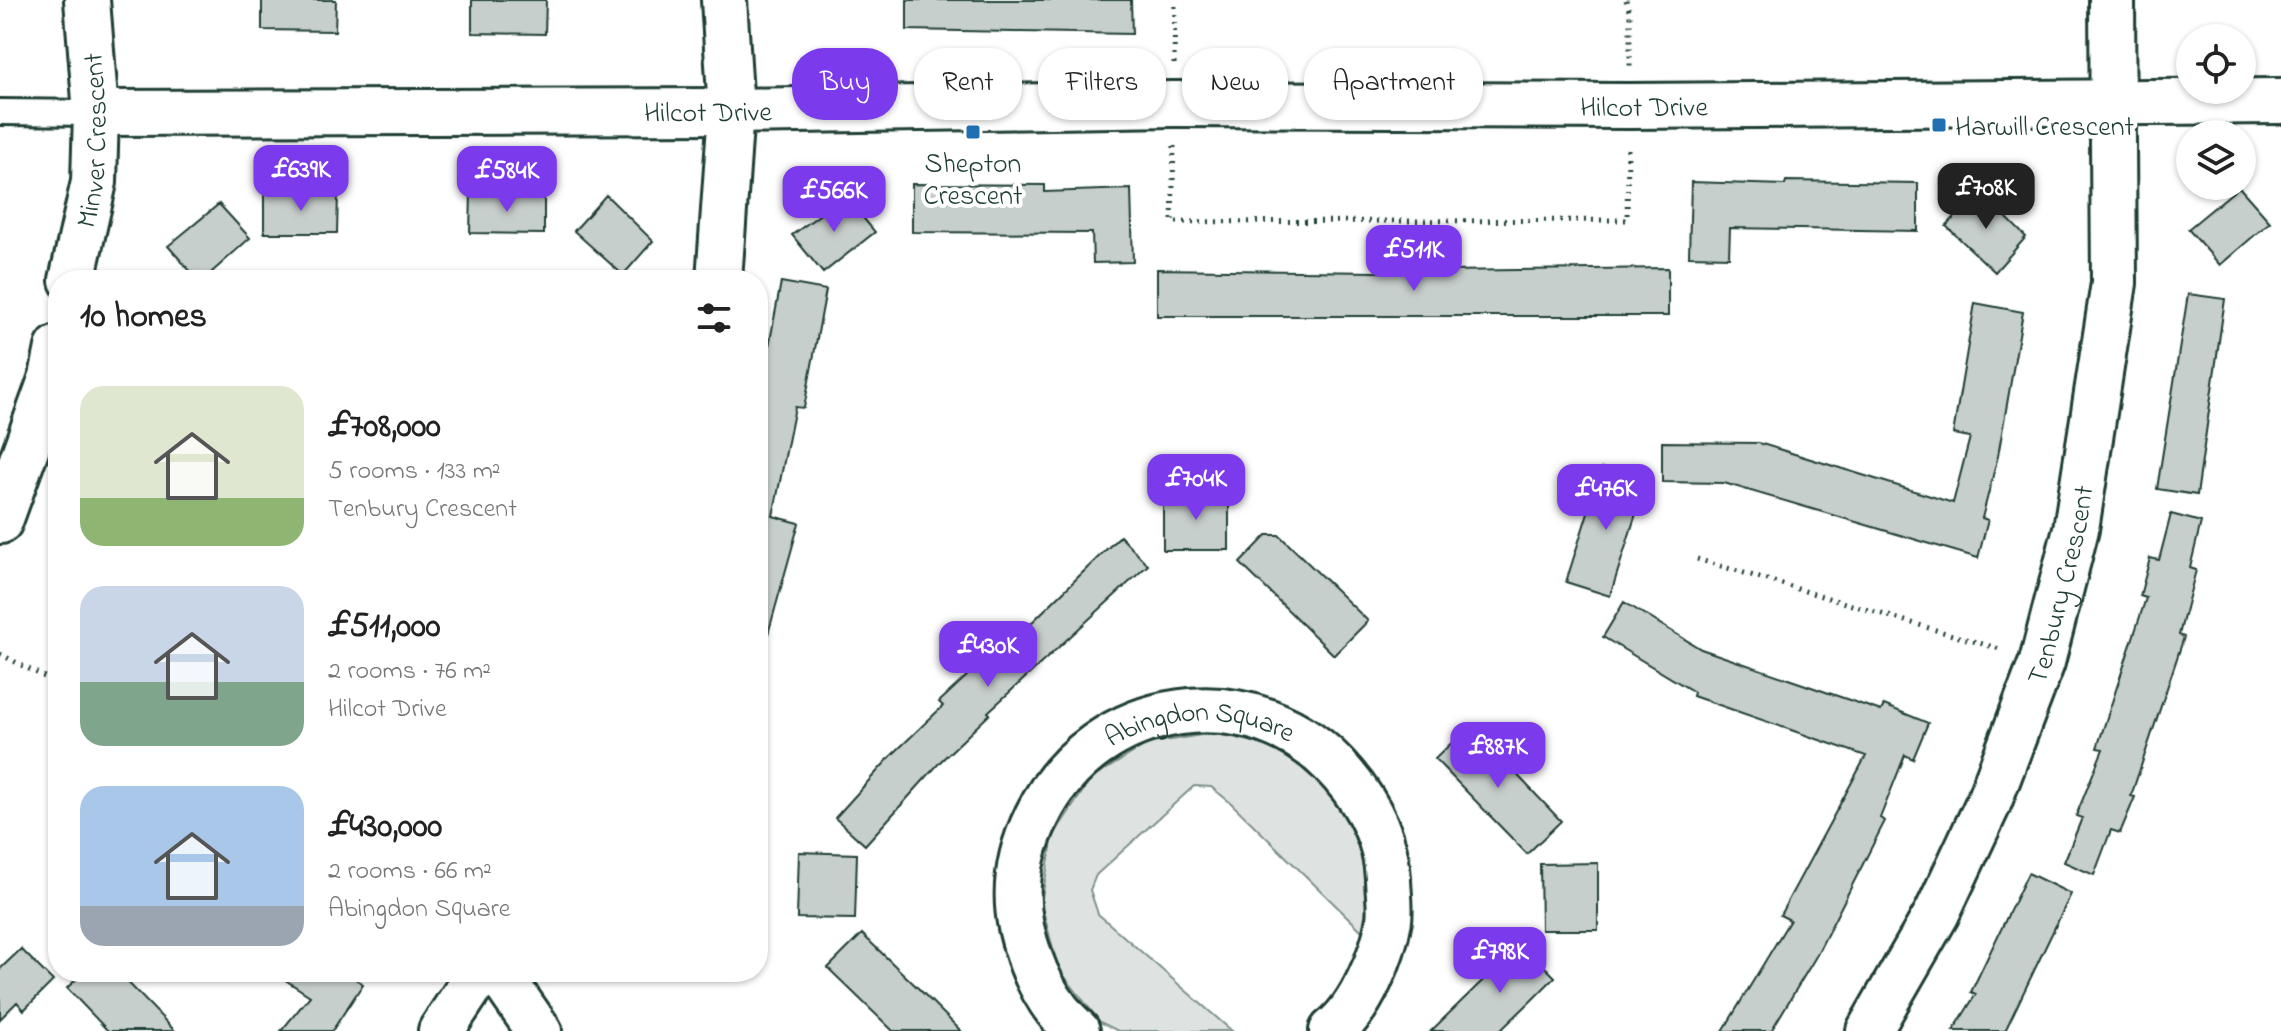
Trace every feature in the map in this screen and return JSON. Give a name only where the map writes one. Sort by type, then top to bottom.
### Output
[{"type":"street","name":"Minver Crescent","points":[[74,270],[94,182],[96,113],[87,0]]},
{"type":"street","points":[[720,270],[731,111],[724,0]]},
{"type":"street","points":[[2110,102],[2112,0]]},
{"type":"street","name":"Hilcot Drive","points":[[96,113],[731,111],[1174,104],[1629,106],[2281,101]]},
{"type":"street","name":"Tenbury Crescent","points":[[1869,1031],[1943,900],[1988,804],[2042,662],[2076,529],[2114,283],[2110,102]]},
{"type":"street","points":[[0,521],[48,388]]},
{"type":"street","name":"Abingdon Square","points":[[1077,1031],[1060,1017],[1029,964],[1016,903],[1024,842],[1051,787],[1095,744],[1150,716],[1211,709],[1272,721],[1325,753],[1365,800],[1387,857],[1390,918],[1372,978],[1336,1030]]},
{"type":"street","points":[[441,1031],[473,982]]},
{"type":"street","points":[[505,982],[539,1031]]},
{"type":"lane","points":[[0,112],[96,113]]},
{"type":"path","points":[[1175,0],[1172,222],[1627,220],[1630,13],[1626,0]]},
{"type":"path","points":[[1697,559],[2042,662]]},
{"type":"path","points":[[0,654],[48,679]]},
{"type":"shaded area","points":[[1213,733],[1278,751],[1300,765],[1337,804],[1360,852],[1366,905],[1362,931],[1231,803],[1211,787],[1194,786],[1096,875],[1090,890],[1098,914],[1232,1031],[1118,1031],[1100,1022],[1058,968],[1041,903],[1053,836],[1091,779],[1147,744]]},
{"type":"building","points":[[262,0],[336,0],[335,31],[262,30]]},
{"type":"building","points":[[472,0],[546,0],[545,34],[472,33]]},
{"type":"building","points":[[907,0],[1131,0],[1132,34],[907,30]]},
{"type":"building","points":[[1786,181],[1918,183],[1918,231],[1730,228],[1729,257],[1689,256],[1691,182],[1785,185]]},
{"type":"building","points":[[912,184],[1045,185],[1045,192],[1131,189],[1133,262],[1093,263],[1092,233],[912,232]]},
{"type":"building","points":[[1980,191],[2026,237],[1995,272],[1946,226]]},
{"type":"building","points":[[264,192],[338,193],[337,233],[264,233]]},
{"type":"building","points":[[471,193],[544,194],[544,234],[470,233]]},
{"type":"building","points":[[606,195],[653,241],[627,270],[617,270],[574,231]]},
{"type":"building","points":[[845,196],[875,232],[823,273],[792,235]]},
{"type":"building","points":[[2223,200],[2251,200],[2270,222],[2220,265],[2188,229]]},
{"type":"building","points":[[219,204],[250,238],[214,270],[189,270],[168,246]]},
{"type":"building","points":[[1668,268],[1668,316],[1157,316],[1157,269],[1376,272]]},
{"type":"building","points":[[781,282],[826,290],[804,408],[795,407],[773,516],[799,523],[768,634],[768,352]]},
{"type":"building","points":[[2188,294],[2225,299],[2197,495],[2157,489]]},
{"type":"building","points":[[1975,303],[2023,312],[1998,456],[1982,518],[1988,520],[1978,558],[1724,483],[1662,482],[1662,442],[1759,443],[1953,503],[1970,437],[1953,434]]},
{"type":"building","points":[[1602,468],[1646,482],[1610,596],[1566,582]]},
{"type":"building","points":[[1163,493],[1229,493],[1229,550],[1163,550]]},
{"type":"building","points":[[2171,514],[2201,522],[2190,568],[2196,570],[2179,635],[2184,637],[2131,796],[2135,797],[2120,833],[2111,830],[2094,875],[2064,862],[2082,818],[2076,816],[2103,749],[2097,748],[2146,598],[2140,596],[2150,558],[2159,560]]},
{"type":"building","points":[[1267,535],[1279,535],[1368,621],[1334,655],[1240,563]]},
{"type":"building","points":[[1120,536],[1148,565],[988,712],[990,714],[941,761],[865,845],[835,818],[891,756],[943,706],[939,702],[1018,628],[1022,632]]},
{"type":"building","points":[[1624,602],[1701,649],[1881,711],[1884,705],[1928,723],[1913,759],[1905,755],[1880,818],[1885,821],[1815,958],[1771,1031],[1723,1031],[1790,920],[1780,915],[1866,756],[1693,696],[1694,692],[1603,637]]},
{"type":"building","points":[[1470,725],[1561,821],[1527,854],[1435,759]]},
{"type":"building","points":[[799,852],[857,854],[855,919],[797,918]]},
{"type":"building","points":[[1598,863],[1598,930],[1541,930],[1540,864]]},
{"type":"building","points":[[2028,873],[2071,894],[2005,1031],[1953,1031],[1976,994],[1971,992]]},
{"type":"building","points":[[862,934],[961,1031],[893,1031],[828,968]]},
{"type":"building","points":[[1521,943],[1555,977],[1531,1001],[1500,1031],[1431,1031]]},
{"type":"building","points":[[21,949],[48,976],[48,982],[52,982],[24,1010],[17,1002],[0,1019],[0,969]]},
{"type":"building","points":[[73,982],[128,982],[175,1031],[108,1031],[67,988]]},
{"type":"building","points":[[288,982],[363,984],[332,1031],[281,1031],[310,996]]},
{"type":"place","name":"Harwill Crescent","points":[[1939,125]]},
{"type":"place","name":"Shepton Crescent","points":[[973,132]]}]
